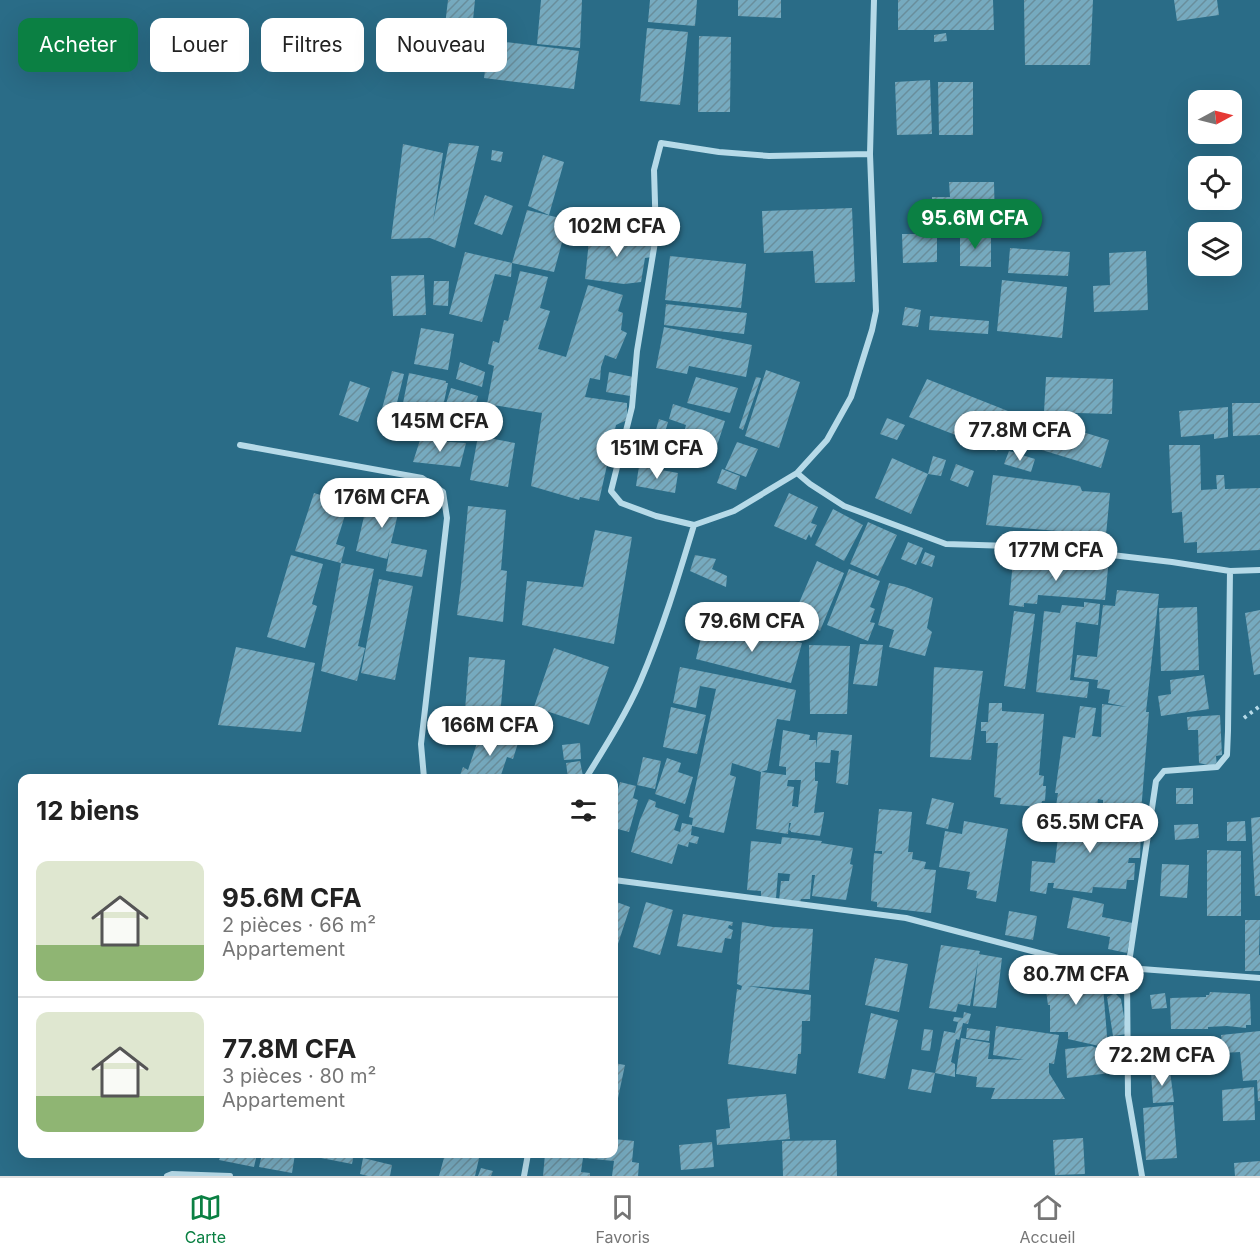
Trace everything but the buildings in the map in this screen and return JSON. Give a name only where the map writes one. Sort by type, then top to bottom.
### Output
[{"type":"street","points":[[870,154],[769,156],[719,152],[661,143],[654,170],[656,236],[637,351],[632,407],[611,491],[621,503],[656,516],[694,525],[734,511],[797,473],[827,440],[851,397],[876,311],[870,154],[874,0]]},
{"type":"street","points":[[240,445],[422,478],[442,492],[447,518],[422,744],[424,774]]},
{"type":"street","points":[[797,473],[844,506],[946,544],[1043,547],[1230,571],[1260,570]]},
{"type":"street","points":[[589,774],[611,739],[639,684],[664,624],[694,525]]},
{"type":"street","points":[[1142,1176],[1128,1095],[1128,972],[1156,781],[1164,771],[1217,767],[1227,755],[1230,571]]},
{"type":"street","points":[[618,881],[906,918],[1128,972],[1260,978]]},
{"type":"street","points":[[524,1176],[527,1158]]},
{"type":"street","points":[[167,1176],[172,1174],[230,1176]]}]
